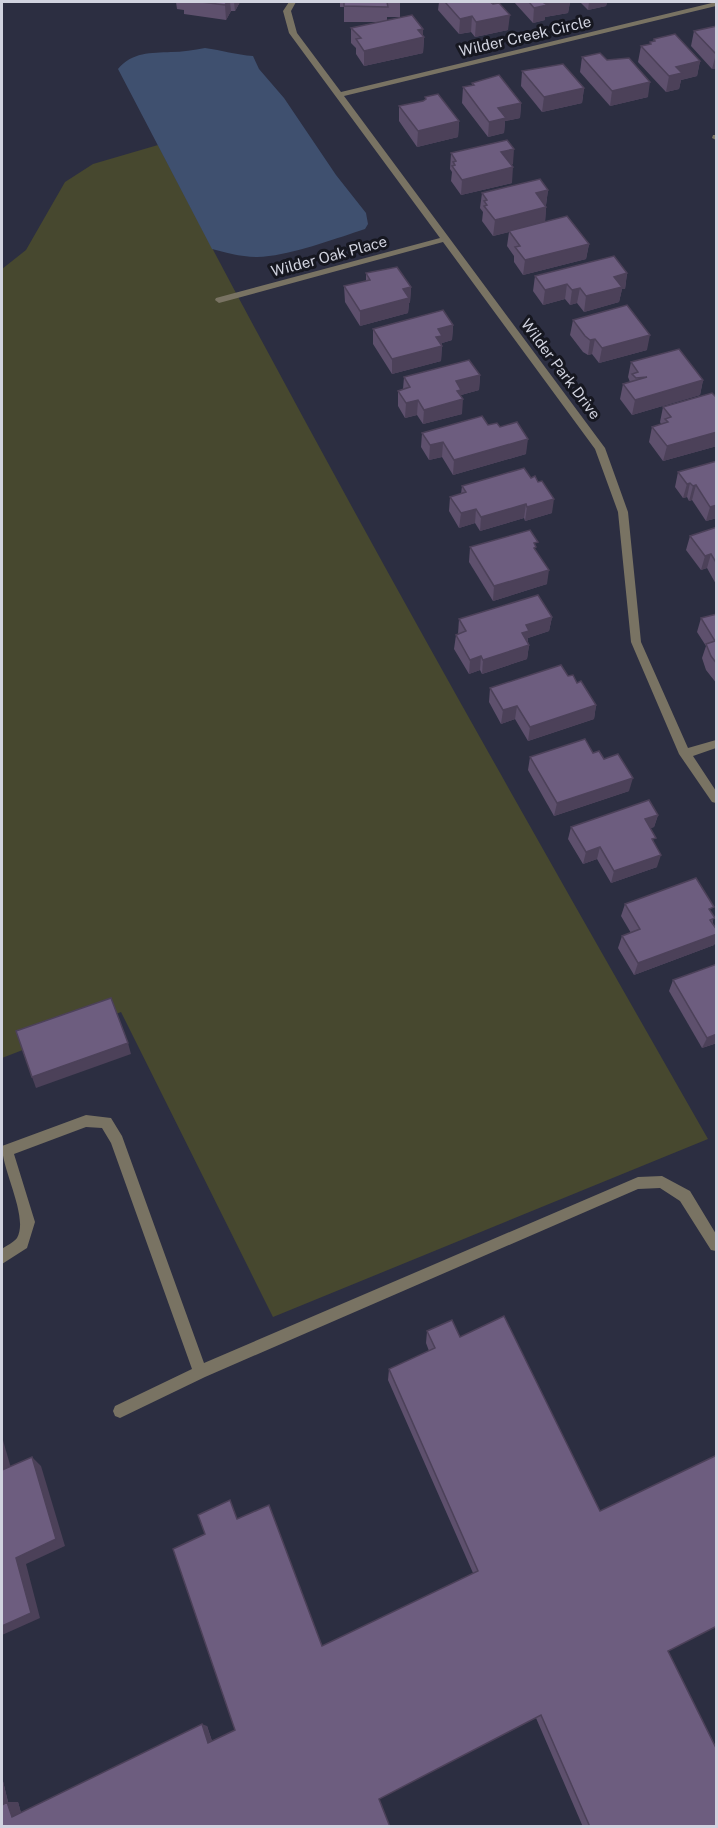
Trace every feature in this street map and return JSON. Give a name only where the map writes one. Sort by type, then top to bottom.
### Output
[{"type":"street","name":"Wilder Park Drive","points":[[292,2],[287,11],[293,33],[600,448],[623,512],[636,642],[686,754],[717,799]]},
{"type":"street","name":"Wilder Creek Circle","points":[[339,95],[717,4]]},
{"type":"street","name":"Wilder Oak Place","points":[[219,300],[445,239]]},
{"type":"street","points":[[686,754],[717,744]]},
{"type":"street","points":[[2,1257],[22,1243],[28,1222],[4,1151],[86,1121],[106,1122],[117,1140],[200,1372]]},
{"type":"street","points":[[120,1412],[200,1372],[638,1184],[662,1182],[685,1196],[717,1245]]},
{"type":"green space","points":[[158,145],[359,520],[708,1139],[273,1317],[121,1012],[2,1058],[2,269],[26,250],[65,182],[93,164]]},
{"type":"water","points":[[205,48],[253,56],[259,69],[284,98],[336,175],[366,213],[368,224],[365,229],[312,246],[270,256],[246,256],[212,249],[118,69],[129,59],[142,54]]},
{"type":"building","points":[[201,2],[227,2],[225,5]]},
{"type":"building","points":[[344,2],[387,2],[388,7],[344,6]]},
{"type":"building","points":[[445,2],[499,3],[510,15],[476,22],[472,16],[460,19]]},
{"type":"building","points":[[529,2],[550,2],[534,8]]},
{"type":"building","points":[[412,15],[423,29],[418,30],[424,37],[364,51],[356,39],[361,38],[351,28]]},
{"type":"building","points":[[717,26],[717,54],[716,54],[694,31]]},
{"type":"building","points":[[675,34],[700,61],[676,67],[682,73],[669,76],[641,46],[651,44],[650,42],[655,41],[654,39]]},
{"type":"building","points":[[600,53],[607,60],[629,58],[650,82],[612,91],[582,57]]},
{"type":"building","points":[[563,64],[584,88],[544,97],[522,71]]},
{"type":"building","points":[[499,75],[521,103],[498,108],[506,118],[489,122],[463,87]]},
{"type":"building","points":[[438,94],[459,121],[418,131],[399,106],[423,101],[425,97]]},
{"type":"building","points":[[507,140],[514,149],[501,152],[513,167],[462,180],[452,166],[456,161],[451,153]]},
{"type":"building","points":[[540,179],[548,190],[536,193],[546,207],[495,220],[484,206],[487,205],[484,201],[487,200],[482,193]]},
{"type":"building","points":[[567,216],[589,244],[525,260],[515,247],[520,246],[509,231]]},
{"type":"building","points":[[614,256],[627,273],[614,277],[622,287],[586,296],[580,288],[572,290],[567,284],[545,290],[535,276]]},
{"type":"building","points":[[397,267],[411,287],[403,289],[409,298],[360,311],[344,286],[370,280],[366,273]]},
{"type":"building","points":[[627,305],[650,335],[602,348],[595,339],[590,340],[585,336],[573,320]]},
{"type":"building","points":[[443,310],[453,325],[438,329],[442,336],[436,337],[442,346],[392,359],[373,329]]},
{"type":"building","points":[[679,349],[703,380],[635,400],[623,384],[647,377],[636,378],[632,374],[638,372],[631,362]]},
{"type":"building","points":[[469,360],[480,375],[456,381],[461,390],[457,391],[463,399],[424,410],[418,400],[406,403],[398,391],[410,387],[404,377]]},
{"type":"building","points":[[712,393],[717,398],[717,432],[667,446],[652,427],[668,422],[665,419],[671,417],[663,407]]},
{"type":"building","points":[[482,416],[488,425],[497,423],[500,427],[517,422],[528,439],[454,460],[443,442],[430,445],[422,433]]},
{"type":"building","points":[[717,461],[717,505],[710,507],[696,485],[687,484],[678,472]]},
{"type":"building","points":[[524,468],[531,478],[535,476],[538,482],[542,481],[554,499],[527,507],[526,504],[481,517],[476,509],[461,513],[450,497],[466,492],[462,486]]},
{"type":"building","points":[[717,527],[717,564],[711,554],[705,556],[690,536]]},
{"type":"building","points":[[530,530],[538,542],[534,543],[536,547],[534,548],[549,570],[494,586],[470,547]]},
{"type":"building","points":[[538,595],[552,617],[526,625],[529,631],[522,633],[529,645],[483,660],[481,656],[470,660],[456,635],[466,631],[459,619]]},
{"type":"building","points":[[717,614],[717,664],[706,644],[715,641],[701,618]]},
{"type":"building","points":[[561,665],[568,676],[573,675],[577,683],[581,681],[596,705],[530,727],[517,706],[503,710],[490,688]]},
{"type":"building","points":[[585,739],[593,753],[599,751],[604,759],[618,754],[633,778],[557,803],[530,757]]},
{"type":"building","points":[[649,800],[658,815],[645,819],[656,838],[652,839],[661,855],[614,871],[600,847],[586,852],[571,827]]},
{"type":"building","points":[[696,878],[714,907],[709,909],[715,918],[710,920],[717,934],[638,963],[622,936],[640,929],[625,904]]},
{"type":"building","points":[[717,964],[717,1034],[707,1038],[673,980]]},
{"type":"building","points":[[111,998],[128,1043],[32,1077],[16,1031]]},
{"type":"building","points":[[504,1316],[600,1511],[717,1455],[717,1626],[668,1651],[717,1750],[717,1827],[590,1827],[541,1715],[379,1799],[390,1827],[2,1827],[2,1805],[7,1802],[12,1817],[202,1724],[208,1743],[235,1730],[173,1549],[205,1534],[198,1515],[230,1500],[237,1519],[269,1505],[322,1646],[478,1571],[389,1369],[435,1348],[427,1331],[452,1320],[460,1337]]},
{"type":"building","points":[[32,1457],[56,1539],[16,1558],[31,1613],[2,1626],[2,1470]]}]
